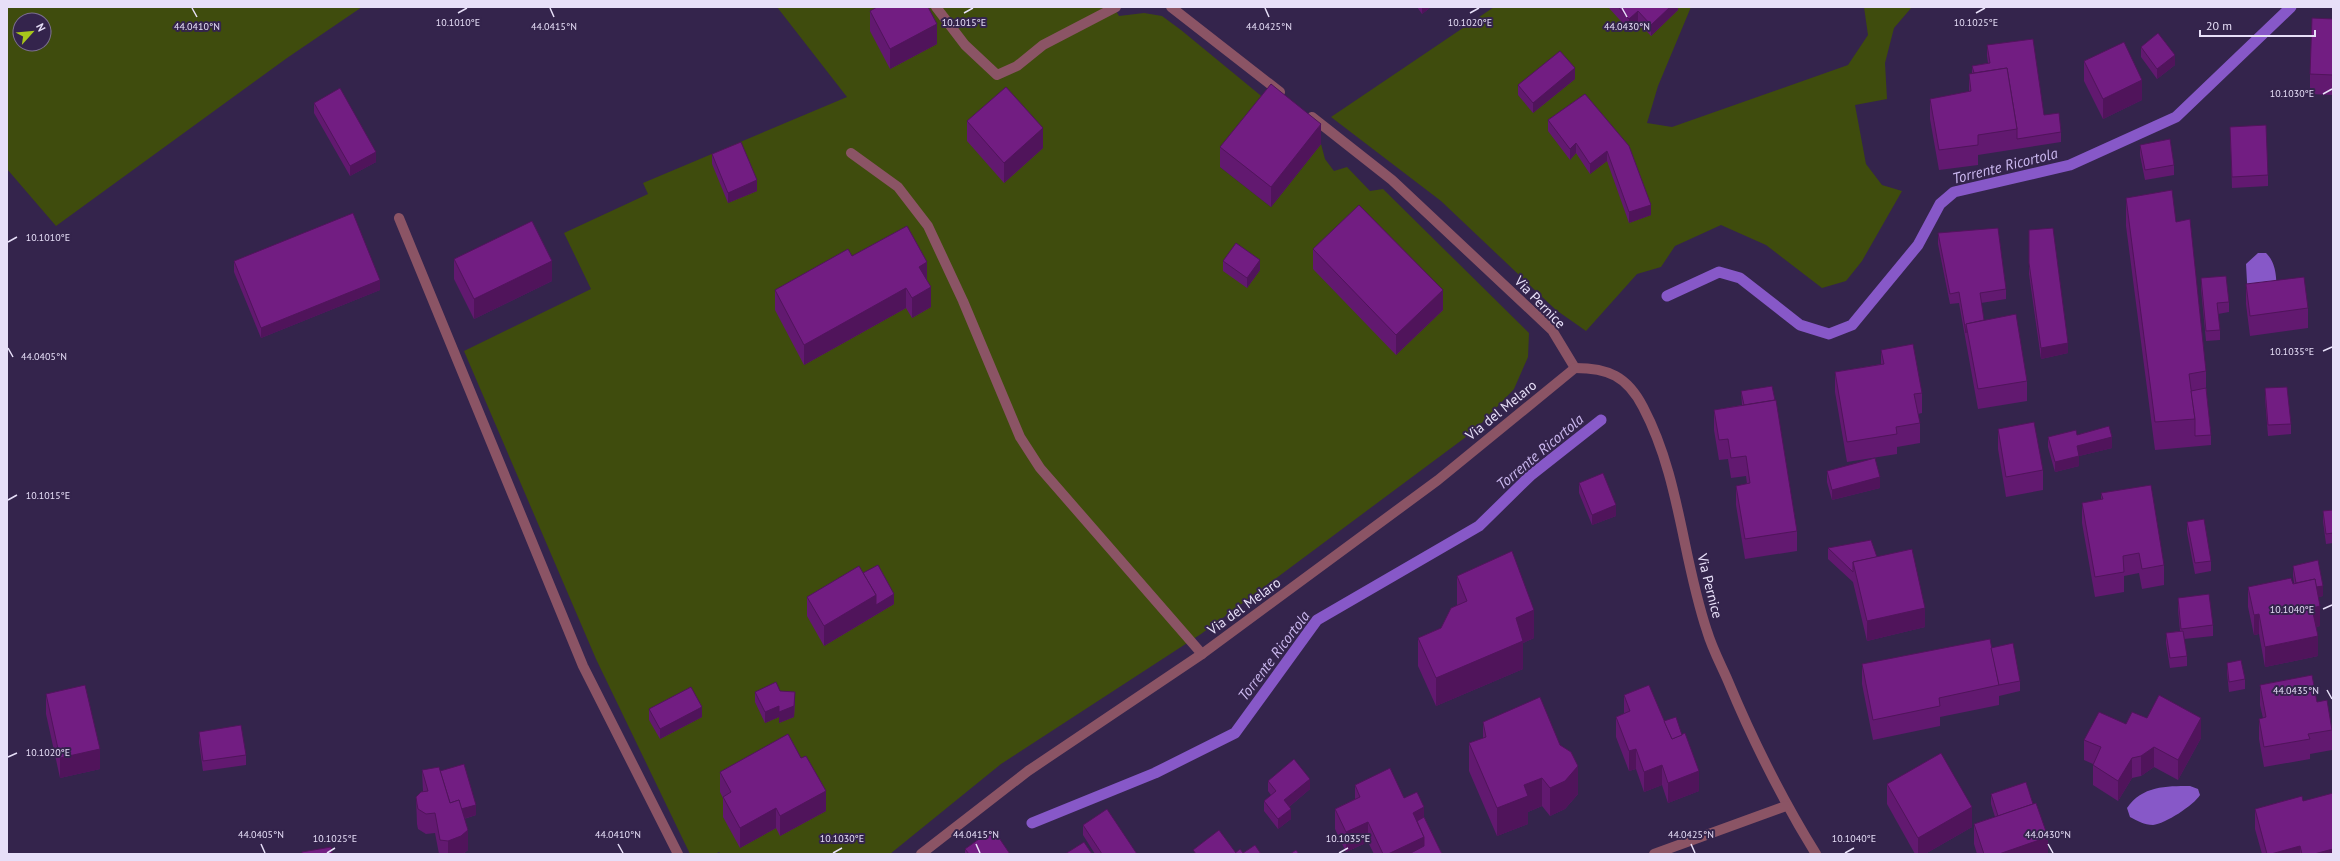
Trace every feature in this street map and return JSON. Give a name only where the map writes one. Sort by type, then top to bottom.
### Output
[{"type":"street","points":[[936,7],[965,45],[997,75],[1017,66],[1043,46],[1116,7]]},
{"type":"street","points":[[1171,7],[1288,98]]},
{"type":"street","name":"Via Pernice","points":[[1306,113],[1392,180],[1552,330],[1575,368],[1598,368],[1623,380],[1643,406],[1665,458],[1707,631],[1736,702],[1786,806],[1816,854]]},
{"type":"street","points":[[851,153],[898,187],[928,226],[963,300],[1020,438],[1040,468],[1202,654]]},
{"type":"street","points":[[399,218],[583,666],[678,854]]},
{"type":"street","name":"Via del Melaro","points":[[921,854],[1028,771],[1202,654],[1438,480],[1575,368]]},
{"type":"street","points":[[1654,854],[1786,806]]},
{"type":"green space","points":[[7,7],[362,7],[287,58],[56,226],[7,169]]},
{"type":"green space","points":[[777,7],[1114,7],[1119,16],[1144,13],[1162,16],[1271,104],[1220,167],[1271,207],[1321,144],[1325,159],[1334,171],[1347,167],[1370,191],[1383,189],[1529,333],[1528,357],[1514,389],[1474,431],[1201,634],[1001,764],[890,854],[721,854],[719,852],[715,854],[690,854],[596,659],[464,351],[591,289],[564,233],[648,194],[643,183],[847,97]]},
{"type":"green space","points":[[1494,7],[1691,7],[1658,86],[1647,123],[1672,127],[1848,65],[1868,35],[1864,7],[1912,7],[1894,28],[1885,63],[1887,99],[1855,105],[1866,164],[1882,185],[1902,191],[1862,261],[1846,281],[1822,288],[1766,245],[1721,225],[1675,246],[1661,267],[1637,274],[1586,331],[1556,310],[1441,201],[1331,117]]},
{"type":"shaded area","points":[[2258,253],[2266,253],[2273,263],[2276,274],[2277,298],[2248,300],[2246,264]]},
{"type":"shaded area","points":[[2190,786],[2198,789],[2200,795],[2186,809],[2172,818],[2158,824],[2150,825],[2144,824],[2130,817],[2127,808],[2140,795],[2147,791],[2163,787]]},
{"type":"building","points":[[877,7],[928,7],[937,24],[890,49],[870,11]]},
{"type":"building","points":[[1618,7],[1670,7],[1651,25],[1638,11],[1629,19]]},
{"type":"building","points":[[2312,18],[2333,19],[2333,75],[2310,74]]},
{"type":"building","points":[[2158,33],[2175,55],[2157,69],[2141,47]]},
{"type":"building","points":[[2033,39],[2044,115],[2059,113],[2061,132],[2017,139],[2017,129],[2007,68],[1974,73],[1972,66],[1990,63],[1987,45]]},
{"type":"building","points":[[2124,42],[2142,80],[2103,99],[2084,61]]},
{"type":"building","points":[[1560,51],[1575,68],[1533,103],[1518,85]]},
{"type":"building","points":[[2007,68],[2017,129],[1978,135],[1978,145],[1939,150],[1930,99],[1971,91],[1969,74]]},
{"type":"building","points":[[1271,84],[1321,124],[1271,187],[1220,147]]},
{"type":"building","points":[[1006,87],[1043,128],[1004,163],[967,121]]},
{"type":"building","points":[[340,88],[376,152],[350,166],[314,103]]},
{"type":"building","points":[[1585,94],[1629,146],[1651,205],[1629,212],[1607,151],[1590,164],[1576,143],[1570,149],[1548,120]]},
{"type":"building","points":[[2266,125],[2268,175],[2232,177],[2230,127]]},
{"type":"building","points":[[2170,139],[2174,165],[2145,170],[2140,145]]},
{"type":"building","points":[[741,142],[757,180],[728,193],[712,154]]},
{"type":"building","points":[[2172,190],[2176,222],[2190,219],[2206,371],[2189,374],[2195,419],[2155,422],[2126,198]]},
{"type":"building","points":[[1359,205],[1443,290],[1396,335],[1313,249]]},
{"type":"building","points":[[353,213],[380,280],[261,328],[234,261]]},
{"type":"building","points":[[532,221],[552,261],[474,299],[454,259]]},
{"type":"building","points":[[907,226],[927,262],[919,267],[931,287],[912,298],[906,288],[804,345],[775,290],[848,249],[852,256]]},
{"type":"building","points":[[1998,228],[2006,289],[1980,293],[1984,320],[1966,324],[1966,333],[1959,292],[1950,294],[1938,233]]},
{"type":"building","points":[[2053,228],[2068,343],[2041,348],[2029,263],[2029,230]]},
{"type":"building","points":[[1236,243],[1260,260],[1247,278],[1223,261]]},
{"type":"building","points":[[2226,276],[2229,302],[2217,303],[2220,330],[2206,331],[2201,278]]},
{"type":"building","points":[[2304,277],[2308,308],[2250,316],[2246,284]]},
{"type":"building","points":[[2016,314],[2027,381],[1978,389],[1966,324]]},
{"type":"building","points":[[1913,344],[1922,393],[1914,394],[1920,423],[1896,427],[1897,434],[1847,442],[1835,372],[1884,364],[1881,350]]},
{"type":"building","points":[[1772,386],[1775,400],[1744,405],[1741,391]]},
{"type":"building","points":[[2287,387],[2291,424],[2268,425],[2265,388]]},
{"type":"building","points":[[2206,388],[2211,435],[2195,436],[2195,419],[2191,391]]},
{"type":"building","points":[[1776,400],[1797,531],[1745,539],[1736,486],[1750,483],[1746,456],[1731,458],[1728,439],[1719,440],[1714,410]]},
{"type":"building","points":[[2034,422],[2043,470],[2006,477],[1998,429]]},
{"type":"building","points":[[2109,426],[2112,437],[2077,446],[2079,456],[2055,462],[2048,437],[2076,430],[2077,435]]},
{"type":"building","points":[[1875,458],[1880,477],[1832,490],[1827,471]]},
{"type":"building","points":[[1603,473],[1616,505],[1592,515],[1579,483]]},
{"type":"building","points":[[2151,485],[2164,565],[2142,569],[2139,553],[2123,556],[2124,572],[2095,577],[2082,503],[2103,499],[2101,493]]},
{"type":"building","points":[[2333,510],[2333,533],[2326,534],[2323,511]]},
{"type":"building","points":[[2204,519],[2211,561],[2195,563],[2187,522]]},
{"type":"building","points":[[1871,540],[1877,557],[1853,562],[1853,572],[1828,548]]},
{"type":"building","points":[[1912,549],[1925,608],[1867,621],[1853,562]]},
{"type":"building","points":[[1512,551],[1534,610],[1516,618],[1523,641],[1436,678],[1418,638],[1441,628],[1451,608],[1467,601],[1457,576]]},
{"type":"building","points":[[2318,560],[2323,586],[2316,587],[2315,579],[2296,583],[2293,566]]},
{"type":"building","points":[[878,565],[894,594],[876,605],[876,595],[863,573]]},
{"type":"building","points":[[859,566],[876,595],[824,626],[807,597]]},
{"type":"building","points":[[2291,578],[2293,584],[2315,579],[2320,606],[2312,608],[2318,636],[2265,647],[2259,614],[2254,615],[2248,587]]},
{"type":"building","points":[[2209,594],[2213,625],[2181,629],[2178,598]]},
{"type":"building","points":[[2183,631],[2187,656],[2170,658],[2166,633]]},
{"type":"building","points":[[1990,639],[1999,685],[1939,698],[1940,706],[1873,720],[1862,664]]},
{"type":"building","points":[[2013,643],[2020,681],[1999,685],[1991,648]]},
{"type":"building","points":[[2241,660],[2245,679],[2229,682],[2227,663]]},
{"type":"building","points":[[2312,675],[2317,702],[2327,700],[2332,730],[2308,734],[2310,739],[2264,747],[2259,719],[2266,717],[2260,685]]},
{"type":"building","points":[[776,682],[780,691],[795,692],[794,706],[779,712],[779,706],[765,712],[755,692]]},
{"type":"building","points":[[85,685],[100,749],[60,758],[46,694]]},
{"type":"building","points":[[1649,685],[1672,739],[1685,733],[1699,771],[1668,783],[1662,765],[1644,772],[1636,749],[1629,751],[1616,717],[1630,711],[1624,695]]},
{"type":"building","points":[[691,687],[702,707],[660,729],[649,709]]},
{"type":"building","points":[[2159,695],[2201,718],[2178,760],[2154,747],[2141,756],[2132,758],[2118,781],[2093,765],[2101,747],[2084,740],[2099,712],[2126,724],[2132,712],[2147,718]]},
{"type":"building","points":[[1540,697],[1560,745],[1571,752],[1578,766],[1565,781],[1550,788],[1542,778],[1524,785],[1528,796],[1497,808],[1469,743],[1486,737],[1483,722]]},
{"type":"building","points":[[1676,717],[1682,735],[1672,739],[1664,721]]},
{"type":"building","points":[[241,725],[246,755],[203,761],[199,732]]},
{"type":"building","points":[[788,734],[801,758],[806,756],[826,791],[780,816],[776,808],[740,828],[723,797],[731,792],[720,772]]},
{"type":"building","points":[[1941,753],[1972,807],[1918,838],[1887,784]]},
{"type":"building","points":[[1294,759],[1310,779],[1284,800],[1291,809],[1278,819],[1264,801],[1276,791],[1268,781]]},
{"type":"building","points":[[464,764],[476,805],[461,809],[459,800],[450,803],[440,771]]},
{"type":"building","points":[[439,767],[450,803],[459,800],[468,830],[461,836],[448,841],[440,840],[435,813],[426,814],[418,809],[416,797],[421,792],[428,791],[422,770]]},
{"type":"building","points":[[1390,768],[1404,798],[1417,792],[1424,807],[1413,813],[1424,837],[1388,854],[1383,854],[1368,822],[1346,832],[1335,809],[1360,797],[1355,785]]},
{"type":"building","points":[[2026,782],[2033,804],[1998,816],[1991,794]]},
{"type":"building","points":[[2333,793],[2333,849],[2314,854],[2302,854],[2300,846],[2267,854],[2255,809],[2302,796],[2303,801]]},
{"type":"building","points":[[2036,803],[2048,837],[1999,854],[1984,854],[1974,824]]},
{"type":"building","points":[[1107,809],[1137,854],[1102,854],[1083,825]]},
{"type":"building","points":[[1424,817],[1442,854],[1409,854],[1424,846],[1424,837],[1417,821]]},
{"type":"building","points":[[993,829],[1010,854],[969,854],[965,849]]},
{"type":"building","points":[[1219,830],[1236,853],[1196,854],[1193,850]]},
{"type":"building","points":[[1084,842],[1092,854],[1065,854]]},
{"type":"building","points":[[1255,845],[1261,854],[1234,854],[1240,849],[1243,853]]},
{"type":"building","points":[[331,847],[332,854],[302,854],[302,852]]},
{"type":"building","points":[[1296,850],[1299,854],[1290,854]]},
{"type":"waterway","name":"Torrente Ricortola","points":[[1667,296],[1719,272],[1740,278],[1800,325],[1829,334],[1852,325],[1918,245],[1940,204],[1954,192],[2070,165],[2176,117],[2291,7]]},
{"type":"waterway","name":"Torrente Ricortola","points":[[1032,823],[1155,773],[1235,733],[1317,620],[1479,526],[1530,476],[1601,420]]}]
